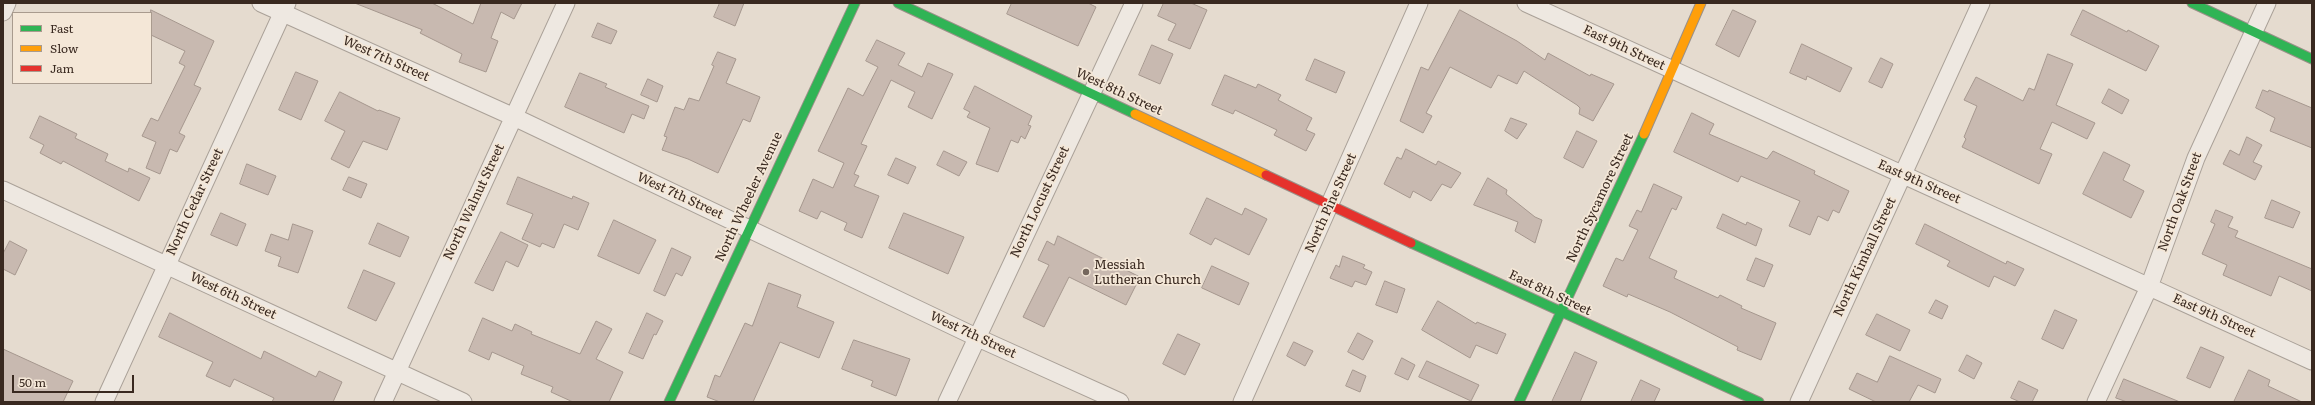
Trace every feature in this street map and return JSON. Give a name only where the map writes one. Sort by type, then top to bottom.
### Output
[{"type":"street","points":[[3,12],[7,3]]},
{"type":"street","name":"West 7th Street","points":[[261,3],[285,8],[976,337],[1120,402]]},
{"type":"street","name":"North Walnut Street","points":[[383,402],[566,3]]},
{"type":"street","name":"North Wheeler Avenue","points":[[669,402],[748,229],[855,3]]},
{"type":"street","name":"West 8th Street","points":[[898,3],[1330,205]]},
{"type":"street","name":"North Locust Street","points":[[947,402],[976,337],[1134,3]]},
{"type":"street","name":"North Pine Street","points":[[1242,402],[1419,3]]},
{"type":"street","name":"East 9th Street","points":[[1526,3],[2312,361]]},
{"type":"street","name":"North Sycamore Street","points":[[1519,402],[1672,70],[1701,3]]},
{"type":"street","name":"North Kimball Street","points":[[1799,402],[1981,3]]},
{"type":"street","points":[[2192,3],[2253,33],[2312,59]]},
{"type":"street","name":"North Oak Street","points":[[2096,402],[2149,287],[2196,158],[2267,3]]},
{"type":"street","name":"North Cedar Street","points":[[104,402],[285,8]]},
{"type":"street","name":"West 6th Street","points":[[3,190],[463,402]]},
{"type":"street","name":"East 8th Street","points":[[1330,205],[1561,313],[1759,402]]},
{"type":"building","points":[[355,3],[432,3],[473,24],[481,3],[522,3],[514,19],[501,12],[491,38],[498,41],[486,72],[459,62],[462,54],[420,33],[422,30]]},
{"type":"building","points":[[720,3],[744,3],[735,26],[714,17]]},
{"type":"building","points":[[1012,3],[1088,3],[1096,7],[1078,46],[1007,14]]},
{"type":"building","points":[[1164,3],[1191,3],[1207,10],[1190,49],[1168,40],[1176,24],[1158,16]]},
{"type":"building","points":[[151,10],[214,41],[194,85],[201,88],[179,133],[185,136],[177,152],[170,149],[160,174],[146,168],[156,142],[142,136],[151,118],[158,121],[185,66],[179,63],[185,51],[152,35]]},
{"type":"building","points":[[1460,10],[1517,41],[1545,60],[1548,53],[1590,76],[1591,74],[1614,84],[1593,121],[1579,114],[1580,108],[1577,105],[1524,71],[1517,84],[1498,75],[1491,88],[1450,67],[1426,113],[1432,116],[1423,133],[1400,121],[1421,67],[1428,70]]},
{"type":"building","points":[[1733,10],[1756,21],[1739,57],[1716,45]]},
{"type":"building","points":[[2083,10],[2159,46],[2146,71],[2071,35]]},
{"type":"building","points":[[598,23],[617,31],[611,44],[592,37]]},
{"type":"building","points":[[877,40],[905,53],[898,65],[922,77],[928,63],[953,74],[932,119],[908,107],[915,92],[891,80],[861,144],[867,146],[854,174],[859,176],[854,186],[879,196],[862,238],[844,230],[847,223],[821,211],[817,219],[799,211],[813,179],[833,188],[844,163],[818,151],[848,88],[863,96],[878,67],[866,61]]},
{"type":"building","points":[[1802,44],[1852,68],[1840,92],[1807,76],[1806,80],[1790,73]]},
{"type":"building","points":[[1152,45],[1173,54],[1160,84],[1139,75]]},
{"type":"building","points":[[718,52],[736,59],[726,83],[760,97],[750,122],[743,119],[718,173],[688,159],[662,150],[667,137],[664,136],[675,107],[684,110],[689,98],[699,101],[714,66],[712,65]]},
{"type":"building","points":[[2048,54],[2073,64],[2056,105],[2095,123],[2087,139],[2052,122],[2040,149],[2052,154],[2039,184],[1962,147],[1966,139],[1964,137],[1977,106],[1964,100],[1976,77],[2023,101],[2029,88],[2034,90]]},
{"type":"building","points":[[1881,58],[1893,64],[1882,88],[1869,82]]},
{"type":"building","points":[[1315,59],[1345,72],[1336,93],[1306,80]]},
{"type":"building","points":[[296,72],[318,81],[301,120],[279,110]]},
{"type":"building","points":[[580,73],[607,84],[605,87],[649,106],[644,119],[632,114],[624,133],[565,107]]},
{"type":"building","points":[[1225,75],[1256,88],[1258,84],[1281,95],[1278,100],[1312,118],[1306,130],[1315,134],[1306,151],[1274,135],[1277,130],[1235,110],[1233,114],[1212,105]]},
{"type":"building","points":[[648,79],[663,86],[657,102],[641,95]]},
{"type":"building","points":[[975,86],[1032,116],[1028,125],[1031,126],[1025,139],[1021,136],[1018,143],[1011,140],[998,172],[976,164],[990,128],[967,117],[970,112],[964,109]]},
{"type":"building","points":[[2109,89],[2129,100],[2122,114],[2102,103]]},
{"type":"building","points":[[2263,90],[2268,92],[2269,90],[2312,108],[2312,148],[2270,131],[2275,118],[2256,108]]},
{"type":"building","points":[[340,92],[378,111],[379,110],[400,118],[387,150],[363,141],[349,168],[331,159],[345,131],[325,121]]},
{"type":"building","points":[[1692,113],[1714,124],[1709,134],[1767,159],[1773,151],[1815,171],[1814,174],[1849,191],[1839,213],[1833,210],[1828,221],[1818,216],[1810,235],[1789,226],[1800,201],[1741,176],[1738,182],[1674,152]]},
{"type":"building","points":[[40,116],[77,134],[75,138],[108,154],[105,161],[128,172],[129,168],[150,178],[139,201],[63,161],[61,164],[40,153],[44,145],[30,138]]},
{"type":"building","points":[[1511,118],[1527,124],[1517,139],[1505,131]]},
{"type":"building","points":[[1577,131],[1597,141],[1583,168],[1564,158]]},
{"type":"building","points":[[2247,137],[2262,145],[2253,162],[2262,166],[2255,180],[2223,164],[2230,150],[2239,155]]},
{"type":"building","points":[[1406,149],[1436,165],[1438,161],[1461,173],[1451,188],[1442,184],[1431,201],[1413,191],[1410,198],[1384,184],[1397,157],[1401,159]]},
{"type":"building","points":[[944,151],[967,162],[959,176],[937,165]]},
{"type":"building","points":[[2104,152],[2130,165],[2123,180],[2144,191],[2131,218],[2083,194]]},
{"type":"building","points":[[896,158],[916,167],[908,184],[888,175]]},
{"type":"building","points":[[247,164],[276,176],[268,195],[240,184]]},
{"type":"building","points":[[349,177],[367,184],[361,198],[343,190]]},
{"type":"building","points":[[518,177],[572,199],[573,196],[589,203],[578,230],[564,224],[554,248],[542,243],[540,247],[522,239],[533,214],[507,204]]},
{"type":"building","points":[[1488,178],[1507,190],[1506,194],[1535,217],[1542,220],[1535,243],[1515,231],[1518,222],[1474,205]]},
{"type":"building","points":[[1654,184],[1682,197],[1676,210],[1672,208],[1649,258],[1677,271],[1674,278],[1718,298],[1720,295],[1742,306],[1741,308],[1776,323],[1761,360],[1737,350],[1738,347],[1670,312],[1628,294],[1627,297],[1603,286],[1616,258],[1623,261],[1638,230],[1629,226],[1637,210],[1641,212]]},
{"type":"building","points":[[1207,198],[1242,215],[1245,208],[1267,219],[1249,255],[1215,238],[1211,245],[1190,234]]},
{"type":"building","points":[[2272,200],[2300,212],[2293,228],[2265,218]]},
{"type":"building","points":[[2216,210],[2233,217],[2228,227],[2238,231],[2235,237],[2312,269],[2312,291],[2279,276],[2271,296],[2223,275],[2227,265],[2202,254],[2215,224],[2211,222]]},
{"type":"building","points":[[221,213],[246,224],[237,246],[211,235]]},
{"type":"building","points":[[904,213],[964,237],[948,274],[889,248]]},
{"type":"building","points":[[1723,214],[1746,225],[1747,222],[1762,229],[1756,246],[1717,228]]},
{"type":"building","points":[[614,220],[656,240],[639,274],[598,256]]},
{"type":"building","points":[[378,223],[409,237],[400,257],[369,244]]},
{"type":"building","points":[[293,224],[313,231],[298,273],[278,266],[281,257],[265,251],[271,234],[288,240]]},
{"type":"building","points":[[1925,224],[2006,264],[2007,261],[2024,269],[2015,286],[1994,276],[1989,287],[1947,266],[1950,261],[1916,244]]},
{"type":"building","points":[[501,232],[528,245],[518,267],[506,261],[493,291],[475,283]]},
{"type":"building","points":[[1058,236],[1140,277],[1126,305],[1069,277],[1044,327],[1023,317],[1049,265],[1038,260],[1047,241],[1054,245]]},
{"type":"building","points":[[10,241],[27,250],[15,275],[3,269],[3,254]]},
{"type":"building","points":[[672,248],[691,257],[682,276],[676,273],[665,296],[654,291]]},
{"type":"building","points":[[1343,256],[1365,265],[1363,268],[1372,272],[1366,285],[1355,281],[1352,287],[1330,278],[1336,265],[1339,267]]},
{"type":"building","points":[[1756,258],[1773,265],[1764,287],[1747,280]]},
{"type":"building","points":[[1212,266],[1249,283],[1239,305],[1202,288]]},
{"type":"building","points":[[364,270],[395,283],[376,321],[348,308]]},
{"type":"building","points":[[1385,281],[1405,289],[1397,313],[1376,305]]},
{"type":"building","points":[[769,283],[801,295],[797,307],[834,322],[819,358],[780,342],[753,402],[720,402],[707,397],[715,375],[720,377],[745,323],[752,326]]},
{"type":"building","points":[[1936,300],[1948,306],[1942,319],[1929,313]]},
{"type":"building","points":[[1438,301],[1476,324],[1477,322],[1506,334],[1497,354],[1476,345],[1470,358],[1422,330]]},
{"type":"building","points":[[2055,310],[2077,320],[2063,349],[2042,339]]},
{"type":"building","points":[[170,313],[261,359],[264,351],[316,377],[319,371],[342,382],[333,402],[272,402],[274,398],[234,379],[230,387],[206,376],[213,362],[159,337]]},
{"type":"building","points":[[647,313],[663,321],[656,335],[654,334],[643,359],[629,353]]},
{"type":"building","points":[[1877,314],[1910,330],[1900,351],[1866,335]]},
{"type":"building","points":[[483,318],[512,331],[515,324],[532,332],[531,334],[580,354],[596,321],[612,329],[596,359],[623,372],[609,402],[573,402],[551,392],[553,387],[521,374],[524,366],[492,352],[489,360],[469,351]]},
{"type":"building","points":[[1358,333],[1373,341],[1363,360],[1348,352]]},
{"type":"building","points":[[1178,334],[1200,344],[1185,375],[1163,364]]},
{"type":"building","points":[[854,340],[910,359],[896,396],[871,386],[873,381],[842,369]]},
{"type":"building","points":[[1294,342],[1313,351],[1305,366],[1287,356]]},
{"type":"building","points":[[2201,347],[2224,357],[2210,388],[2187,378]]},
{"type":"building","points":[[3,349],[73,381],[63,402],[3,402]]},
{"type":"building","points":[[1575,352],[1597,362],[1580,402],[1552,402]]},
{"type":"building","points":[[1967,355],[1982,363],[1974,379],[1959,371]]},
{"type":"building","points":[[1890,356],[1941,379],[1935,393],[1918,385],[1909,402],[1876,402],[1849,389],[1857,373],[1877,382]]},
{"type":"building","points":[[1402,358],[1415,365],[1408,380],[1395,374]]},
{"type":"building","points":[[1427,361],[1479,385],[1471,401],[1419,377]]},
{"type":"building","points":[[1353,370],[1366,376],[1360,392],[1346,386]]},
{"type":"building","points":[[2249,370],[2270,380],[2268,386],[2302,402],[2234,402]]},
{"type":"building","points":[[2124,379],[2180,402],[2127,402],[2116,398]]},
{"type":"building","points":[[1641,380],[1660,389],[1654,402],[1631,402]]},
{"type":"building","points":[[2019,381],[2038,390],[2032,402],[2020,402],[2011,398]]},
{"type":"traffic: fast","points":[[669,402],[855,3]]},
{"type":"traffic: fast","points":[[898,3],[1135,114]]},
{"type":"traffic: fast","points":[[2192,3],[2312,59]]},
{"type":"traffic: fast","points":[[1519,402],[1644,134]]},
{"type":"traffic: fast","points":[[1411,243],[1759,402]]},
{"type":"traffic: slow","points":[[1644,134],[1701,3]]},
{"type":"traffic: slow","points":[[1135,114],[1266,175]]},
{"type":"traffic: jam","points":[[1266,175],[1411,243]]},
{"type":"place","name":"Messiah Lutheran Church","points":[[1086,272]]}]
